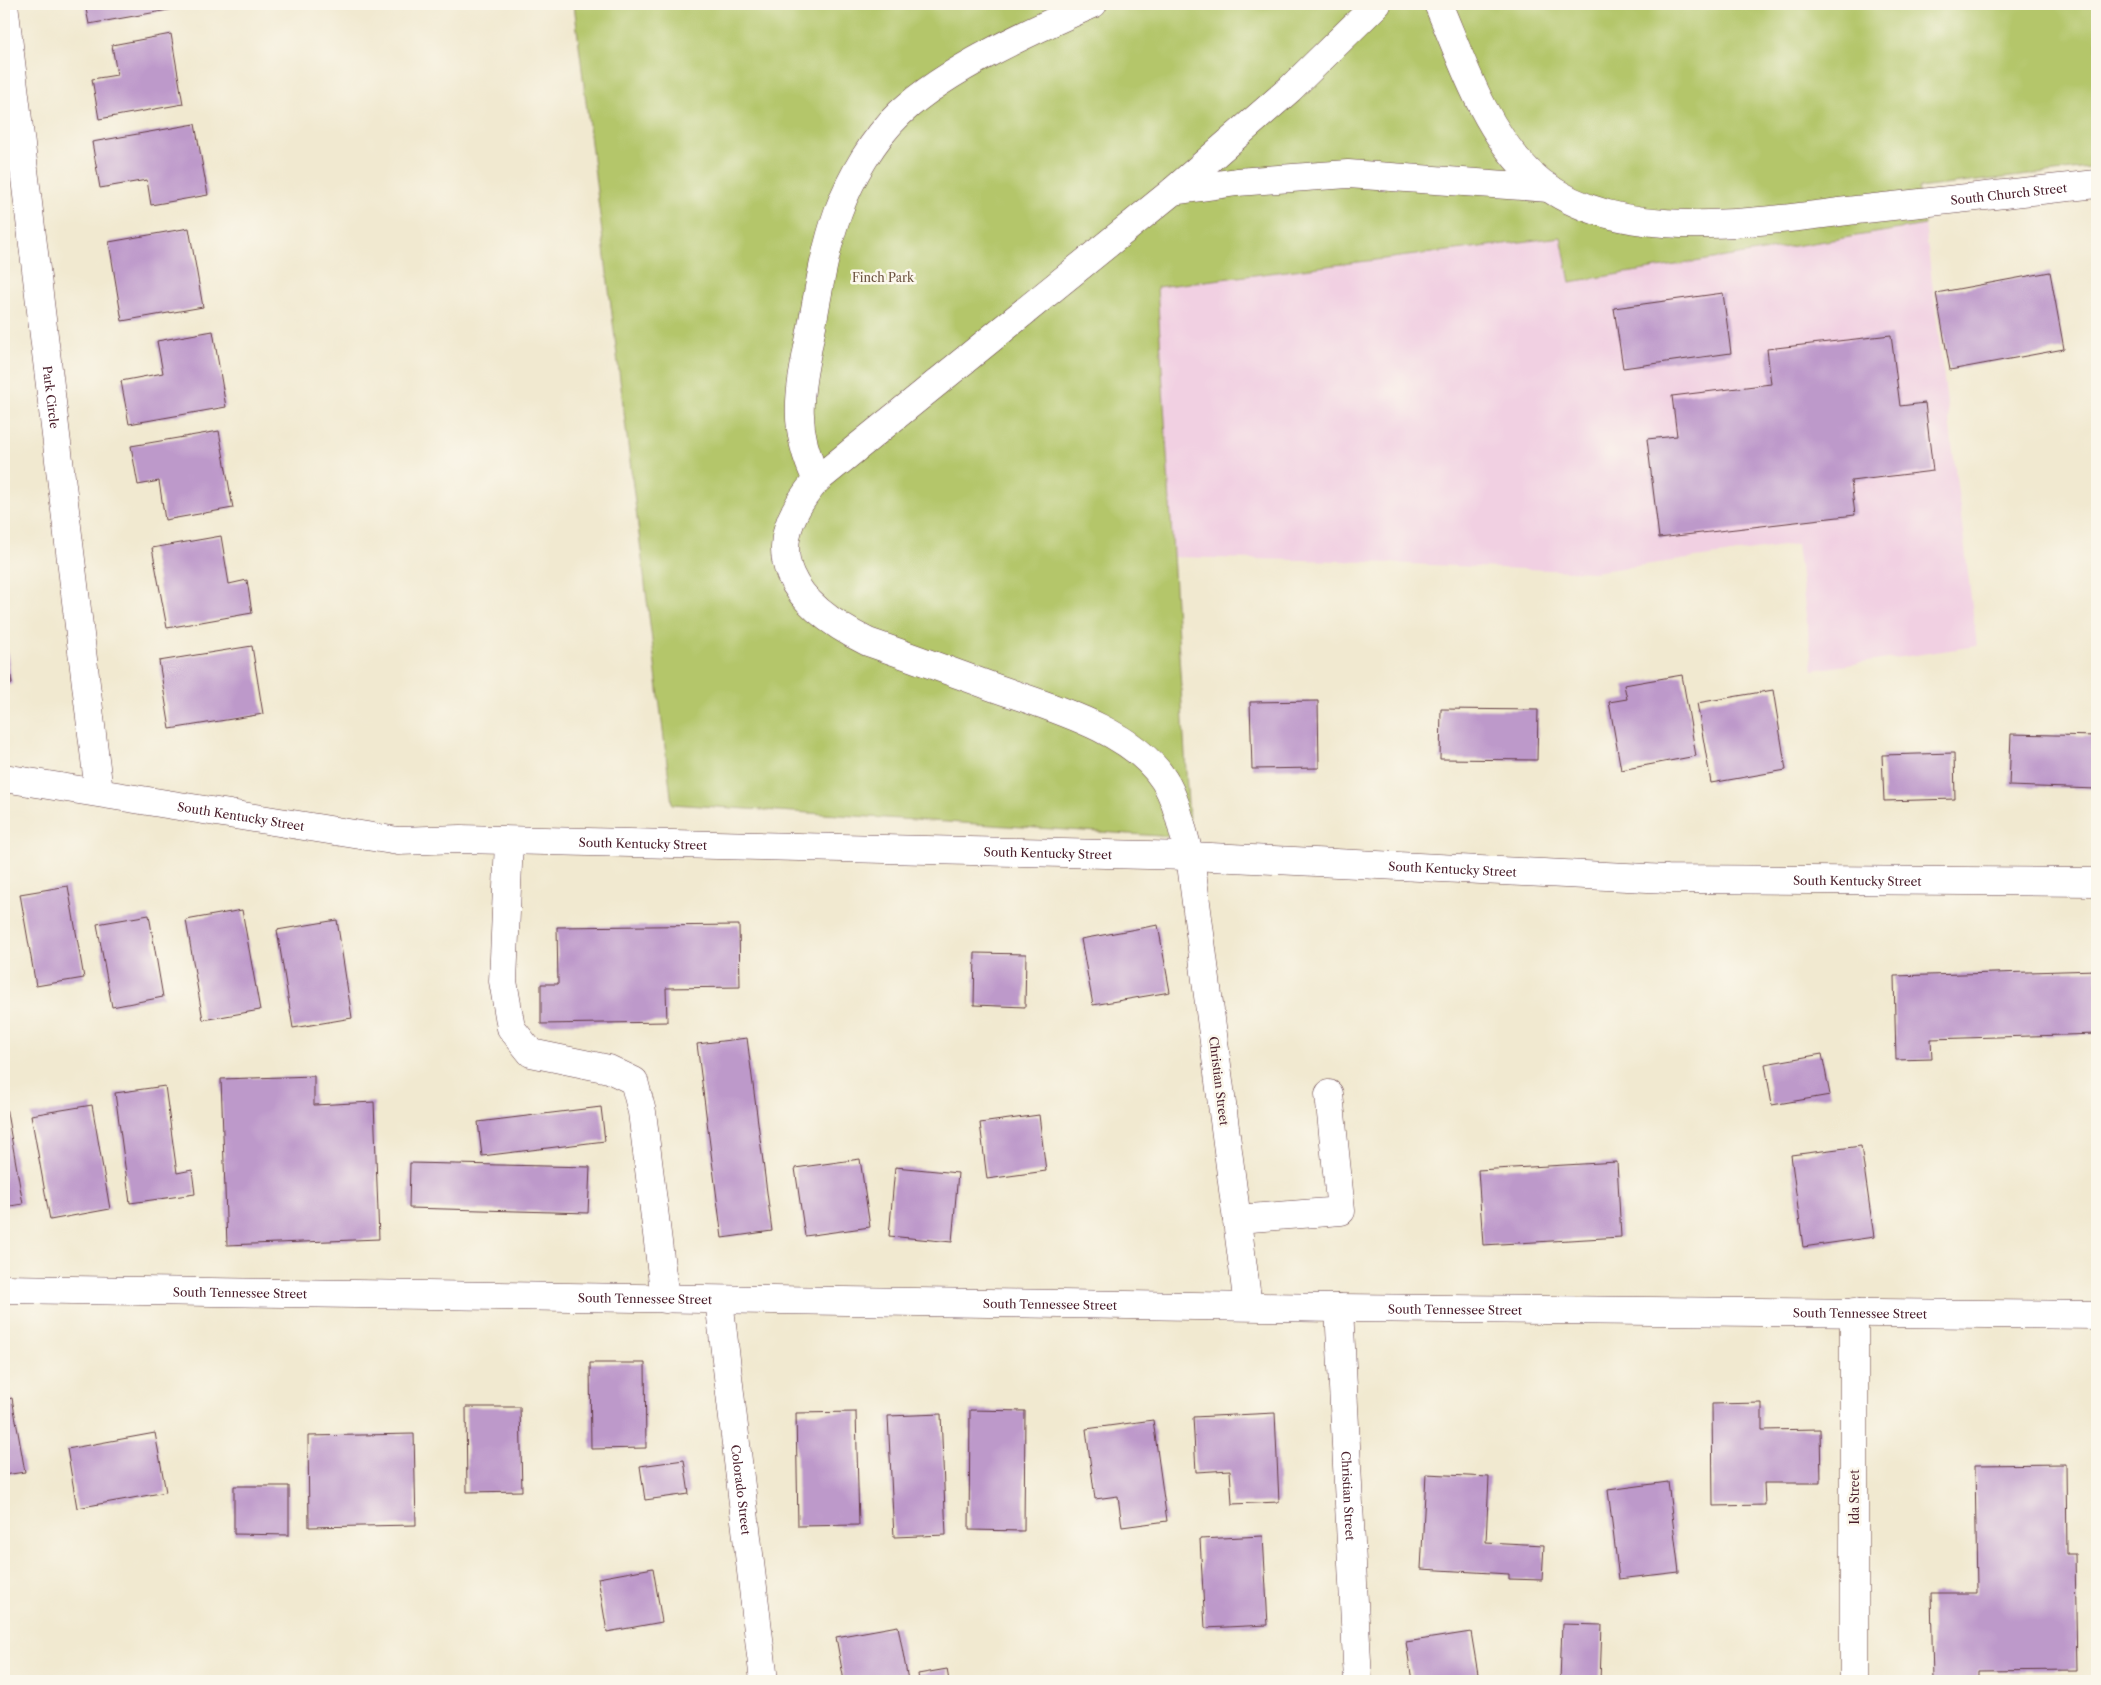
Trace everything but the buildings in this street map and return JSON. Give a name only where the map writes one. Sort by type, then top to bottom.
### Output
[{"type":"street","name":"Park Circle","points":[[4,4],[99,792]]},
{"type":"street","points":[[818,480],[807,459],[799,425],[803,376],[822,268],[841,205],[858,171],[883,132],[917,98],[981,59],[1052,22],[1093,4]]},
{"type":"street","name":"Christian Street","points":[[1248,1306],[1190,856],[1176,808],[1165,781],[1133,748],[1098,728],[1053,708],[868,642],[822,615],[807,601],[794,583],[787,565],[787,527],[795,510],[818,480],[1173,191],[1290,89],[1377,4]]},
{"type":"street","points":[[1438,4],[1473,86],[1507,148],[1528,171],[1549,188]]},
{"type":"street","points":[[1173,191],[1245,181],[1348,174],[1549,188]]},
{"type":"street","name":"South Church Street","points":[[1549,188],[1575,202],[1607,213],[1639,220],[1673,224],[1738,223],[2097,184]]},
{"type":"street","name":"South Kentucky Street","points":[[4,778],[398,841],[460,839],[1190,856],[1668,879],[2097,882]]},
{"type":"street","points":[[509,841],[503,981],[511,1028],[531,1053],[609,1069],[634,1082],[642,1112],[665,1299]]},
{"type":"street","points":[[1237,1219],[1341,1211],[1329,1094]]},
{"type":"street","name":"South Tennessee Street","points":[[4,1289],[1339,1308],[2097,1315]]},
{"type":"street","name":"Colorado Street","points":[[719,1300],[764,1681]]},
{"type":"street","name":"Christian Street","points":[[1339,1308],[1358,1681]]},
{"type":"street","name":"Ida Street","points":[[1854,1312],[1854,1681]]},
{"type":"path","points":[[1669,4],[1675,6],[1719,8],[1743,4]]},
{"type":"shaded area","points":[[1925,225],[1977,646],[1813,670],[1797,544],[1593,572],[1342,561],[1173,557],[1157,287],[1561,237],[1570,282]]},
{"type":"green space","name":"Finch Park","points":[[574,4],[2097,4],[2097,167],[1918,188],[1925,225],[1570,282],[1561,237],[1157,287],[1190,838],[672,804]]}]
